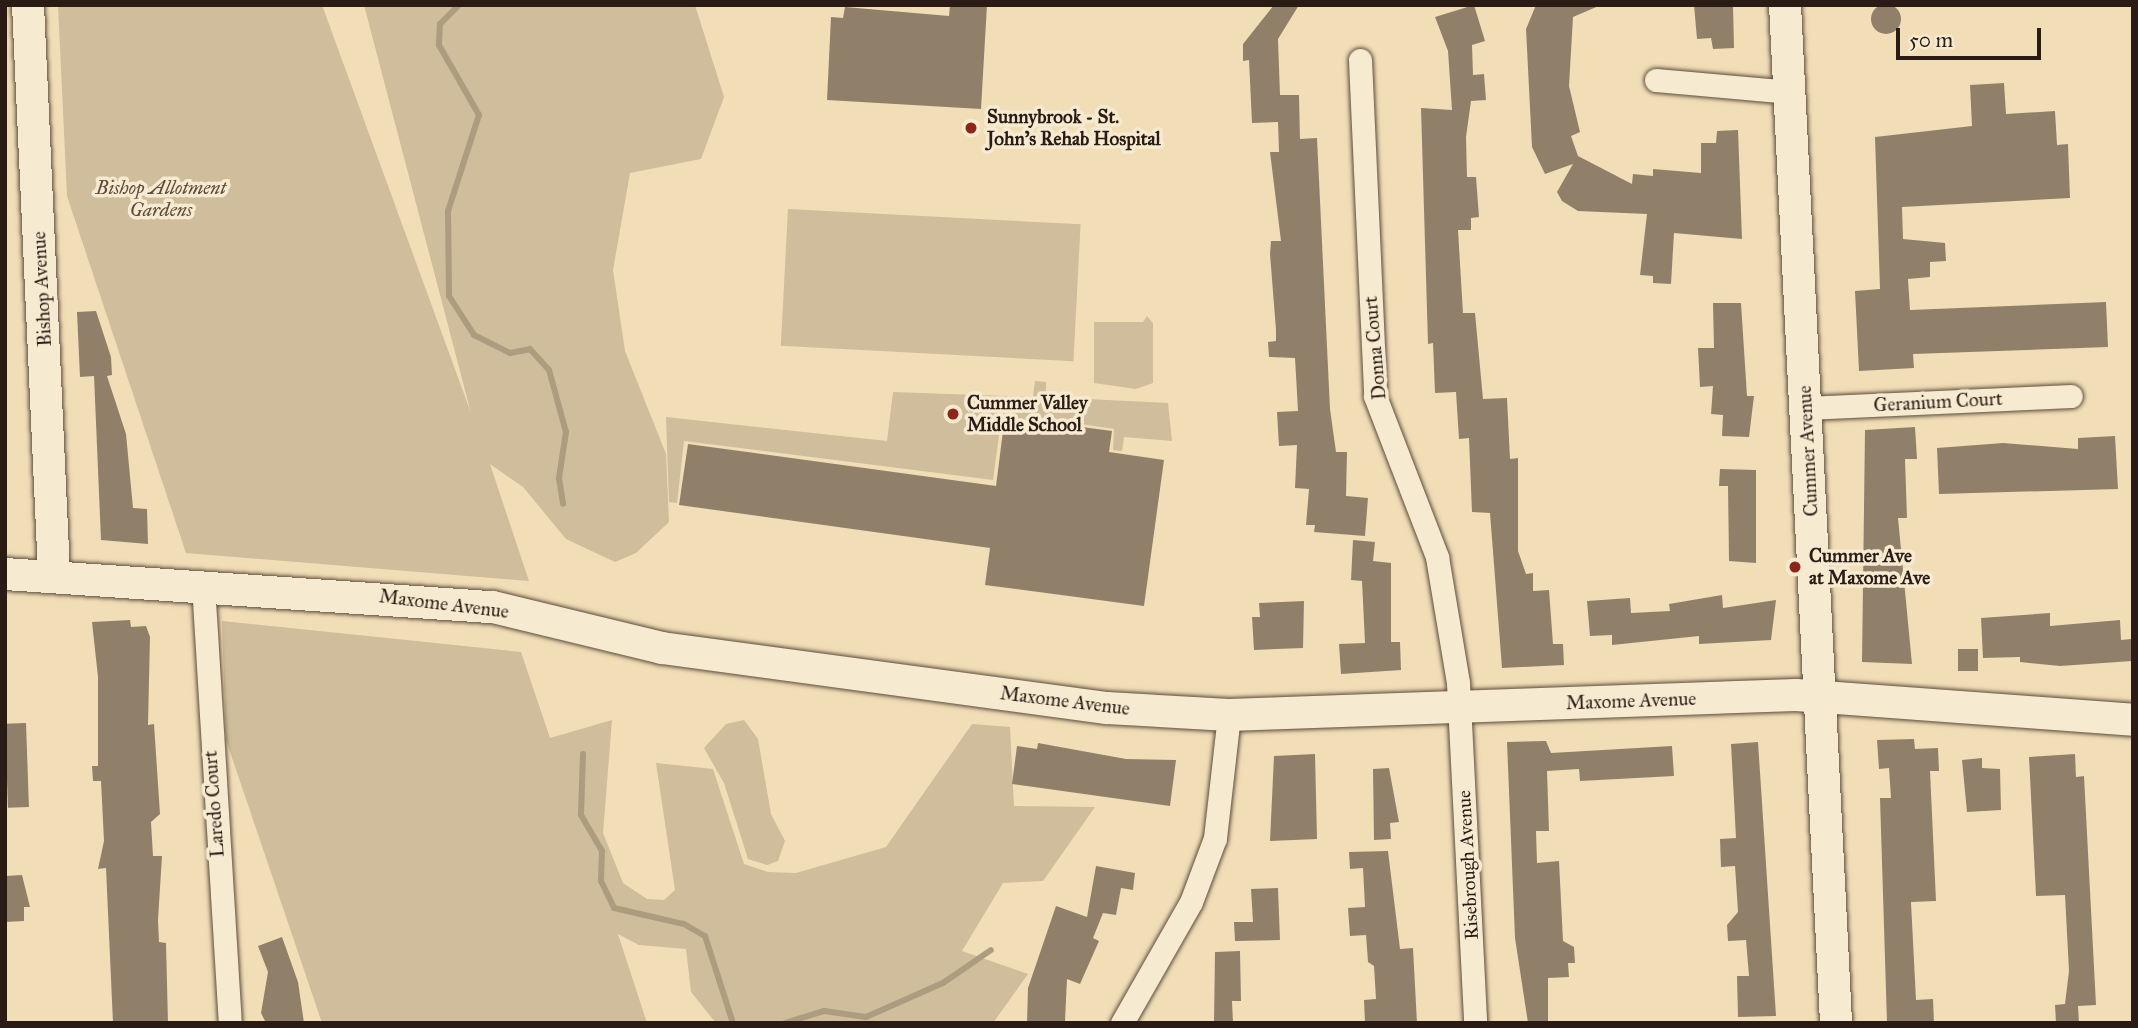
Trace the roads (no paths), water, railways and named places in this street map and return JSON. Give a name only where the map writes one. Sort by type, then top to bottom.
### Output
[{"type":"street","name":"Bishop Avenue","points":[[28,5],[54,574]]},
{"type":"street","name":"Cummer Avenue","points":[[1785,5],[1836,1023]]},
{"type":"street","name":"Donna Court","points":[[1360,60],[1375,396],[1437,556],[1461,708]]},
{"type":"street","points":[[1656,80],[1790,92]]},
{"type":"street","name":"Geranium Court","points":[[1806,408],[2071,396]]},
{"type":"street","name":"Maxome Avenue","points":[[5,574],[54,574],[203,584],[493,607],[662,648],[1107,708],[1229,715],[1821,698],[2133,720]]},
{"type":"street","name":"Laredo Court","points":[[203,584],[230,1023]]},
{"type":"street","name":"Risebrough Avenue","points":[[1461,708],[1475,1023]]},
{"type":"street","points":[[1122,1023],[1191,902],[1215,838],[1229,715]]},
{"type":"waterway","points":[[459,5],[440,24],[439,45],[479,115],[448,211],[449,296],[474,335],[510,353],[530,349],[549,370],[566,432],[559,478],[563,504]]},
{"type":"waterway","points":[[583,754],[581,815],[602,851],[601,881],[614,908],[684,924],[705,936],[733,1023]]},
{"type":"waterway","points":[[785,1023],[824,1011],[866,1017],[943,983],[991,950]]},
{"type":"place","name":"Sunnybrook - St. John's Rehab Hospital","points":[[971,128]]},
{"type":"place","name":"Cummer Valley Middle School","points":[[953,414]]},
{"type":"place","name":"Cummer Ave at Maxome Ave","points":[[1795,567]]},
{"type":"park label","name":"Bishop Allotment Gardens","points":[[161,199]]}]
